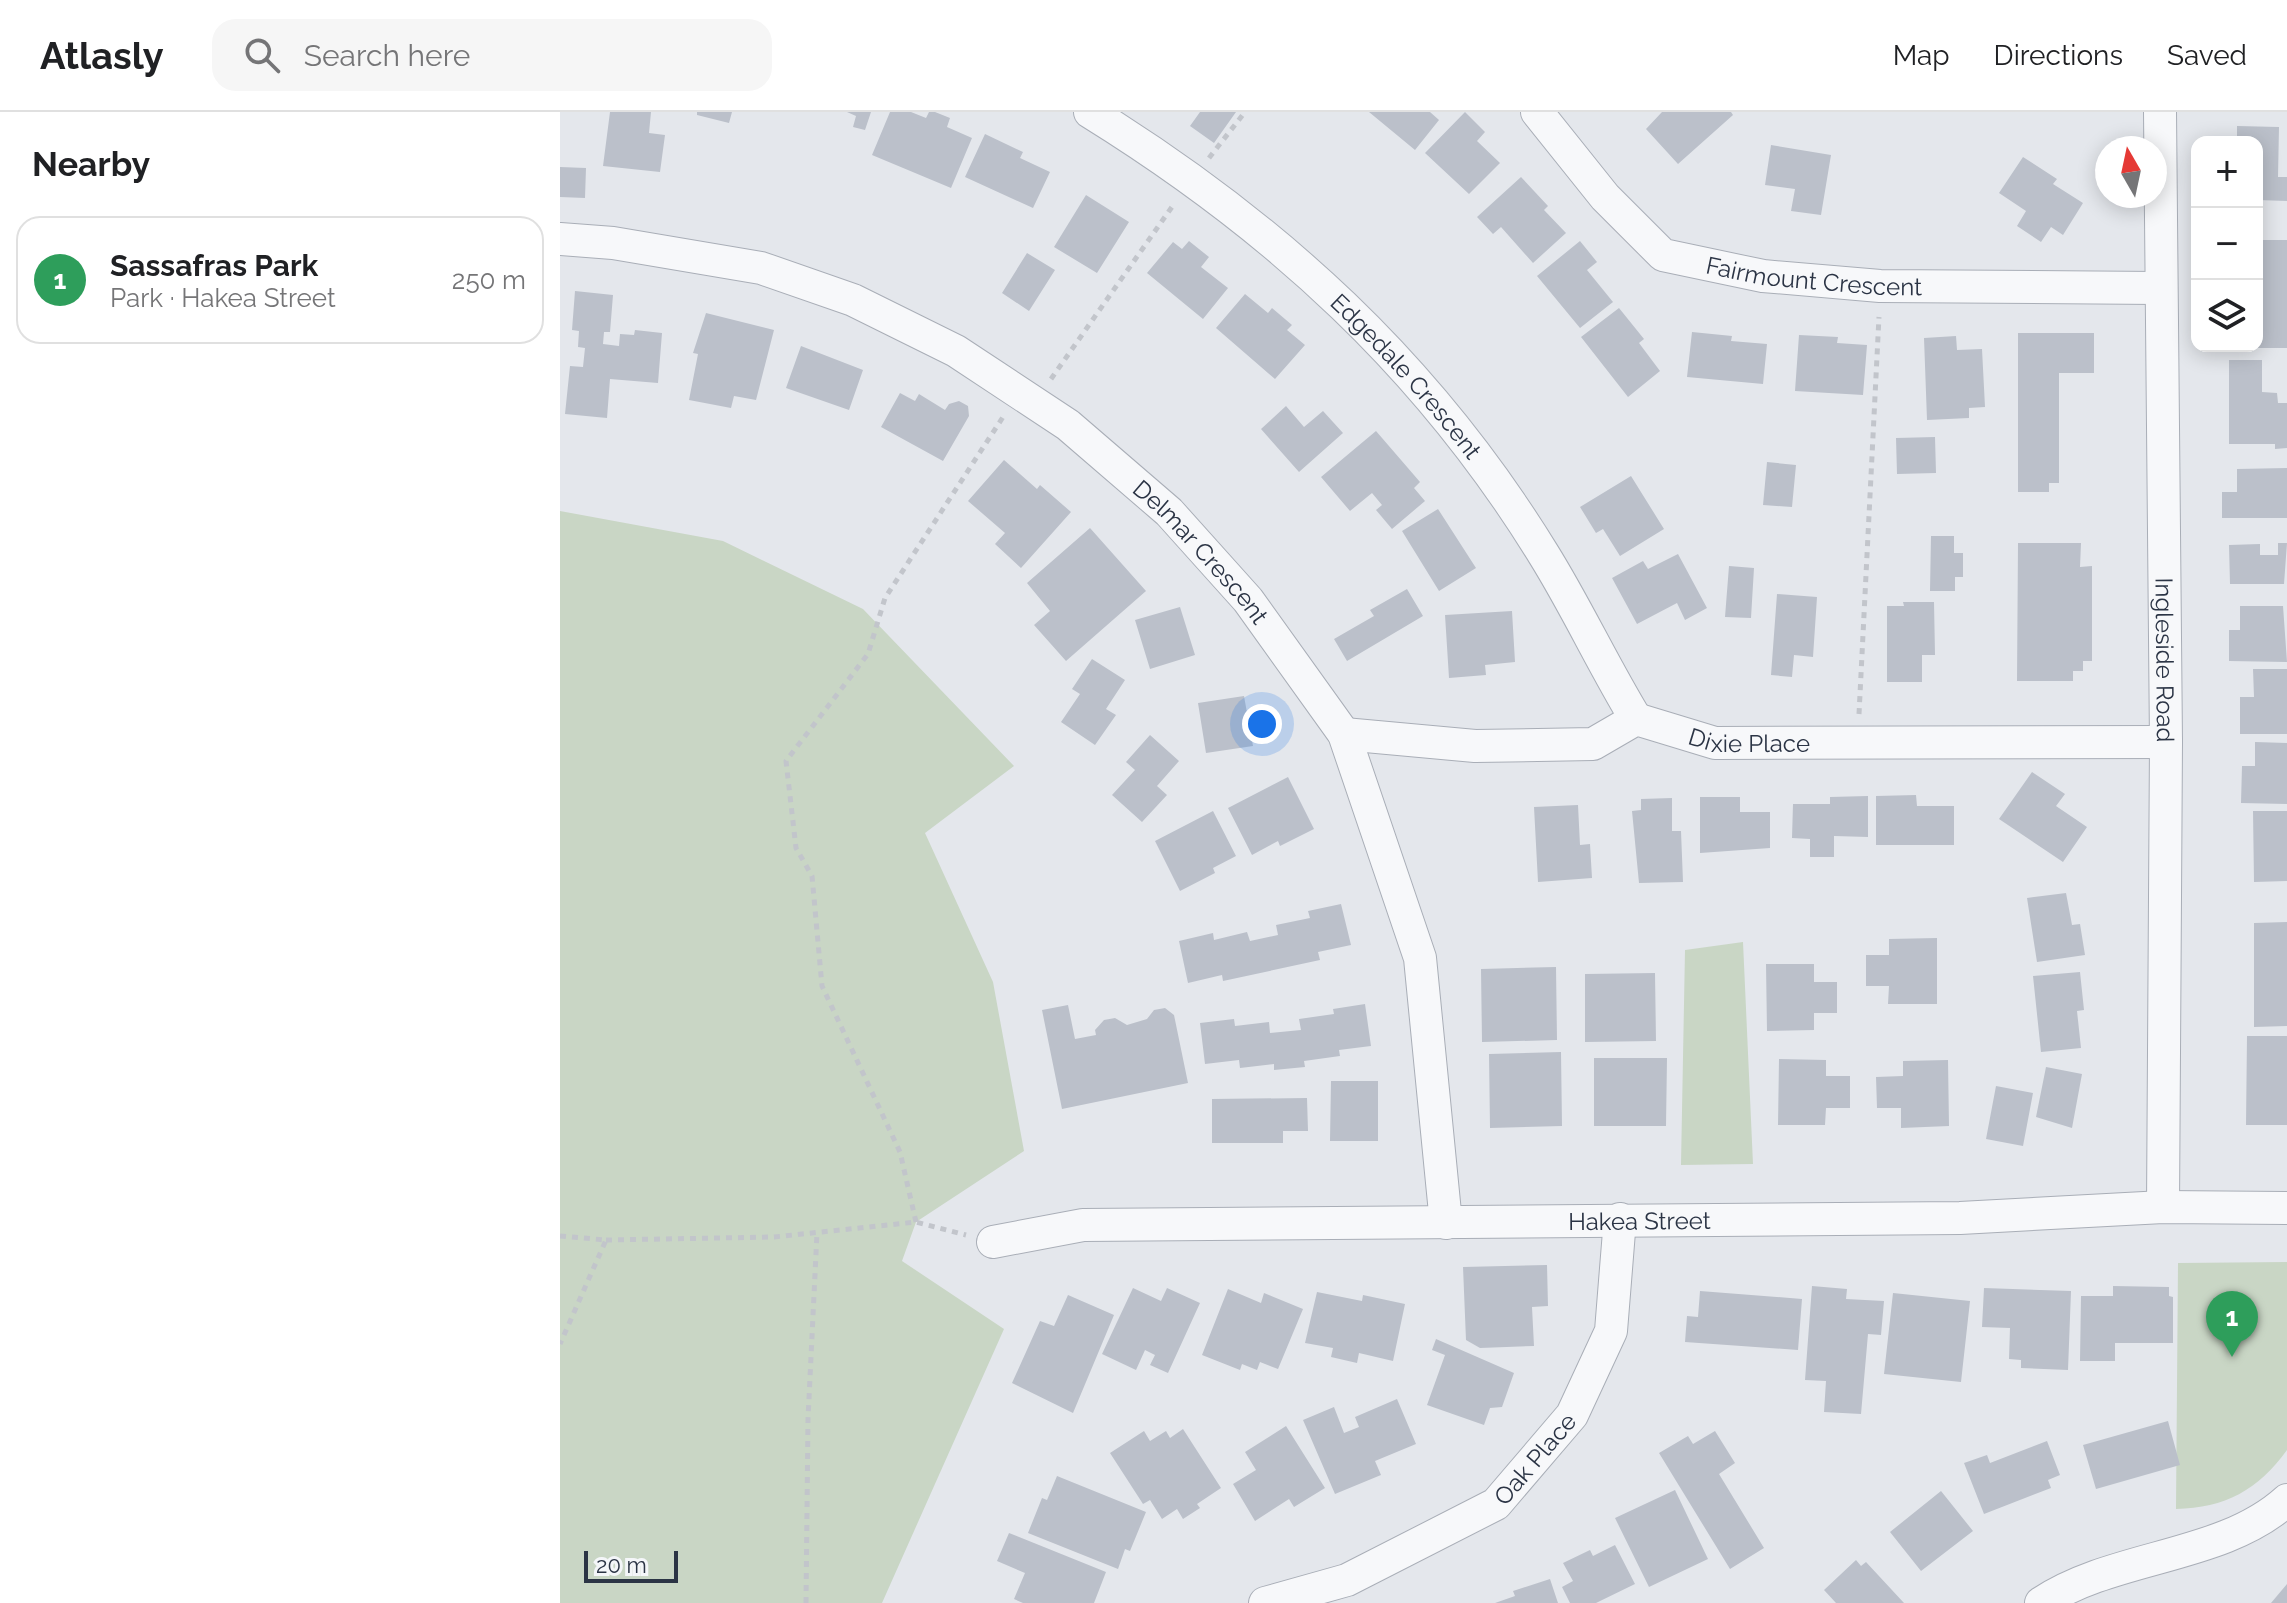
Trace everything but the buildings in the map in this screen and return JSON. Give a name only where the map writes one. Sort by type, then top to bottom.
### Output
[{"type":"street","name":"Edgedale Crescent","points":[[1090,112],[1266,234],[1375,333],[1461,432],[1545,556],[1636,719]]},
{"type":"street","name":"Fairmount Crescent","points":[[1537,112],[1605,197],[1663,255],[1763,276],[1880,286],[2159,288]]},
{"type":"street","name":"Ingleside Road","points":[[2160,112],[2159,288],[2166,742],[2163,1207]]},
{"type":"street","name":"Delmar Crescent","points":[[560,239],[613,243],[761,268],[853,300],[956,351],[1068,425],[1169,512],[1248,600],[1344,734],[1420,958],[1446,1223]]},
{"type":"street","points":[[1344,734],[1475,746],[1593,744],[1636,719]]},
{"type":"street","name":"Dixie Place","points":[[1636,719],[1715,743],[2166,742]]},
{"type":"street","name":"Hakea Street","points":[[993,1242],[1083,1225],[1960,1218],[2163,1207],[2287,1208]]},
{"type":"street","name":"Oak Place","points":[[1265,1603],[1347,1580],[1496,1504],[1572,1415],[1611,1331],[1620,1219]]},
{"type":"street","points":[[2041,1603],[2104,1571],[2216,1539],[2254,1522],[2287,1500]]},
{"type":"path","points":[[916,1222],[900,1152],[822,986],[812,876],[796,848],[786,761],[868,654],[885,598],[1026,398],[1245,112]]},
{"type":"path","points":[[1857,743],[1880,286]]},
{"type":"path","points":[[560,1236],[606,1240],[774,1237],[916,1222],[993,1242]]},
{"type":"path","points":[[806,1603],[808,1419],[817,1233]]},
{"type":"path","points":[[560,1344],[606,1240]]},
{"type":"green space","points":[[560,511],[723,541],[863,609],[1014,766],[925,833],[993,982],[1024,1151],[916,1222],[902,1261],[1004,1329],[882,1603],[560,1603]]},
{"type":"green space","points":[[1743,942],[1753,1164],[1681,1165],[1685,950]]},
{"type":"green space","points":[[2287,1262],[2287,1450],[2264,1476],[2239,1494],[2210,1505],[2176,1509],[2178,1263]]},
{"type":"place","name":"Sassafras Park","points":[[2232,1357]]}]
